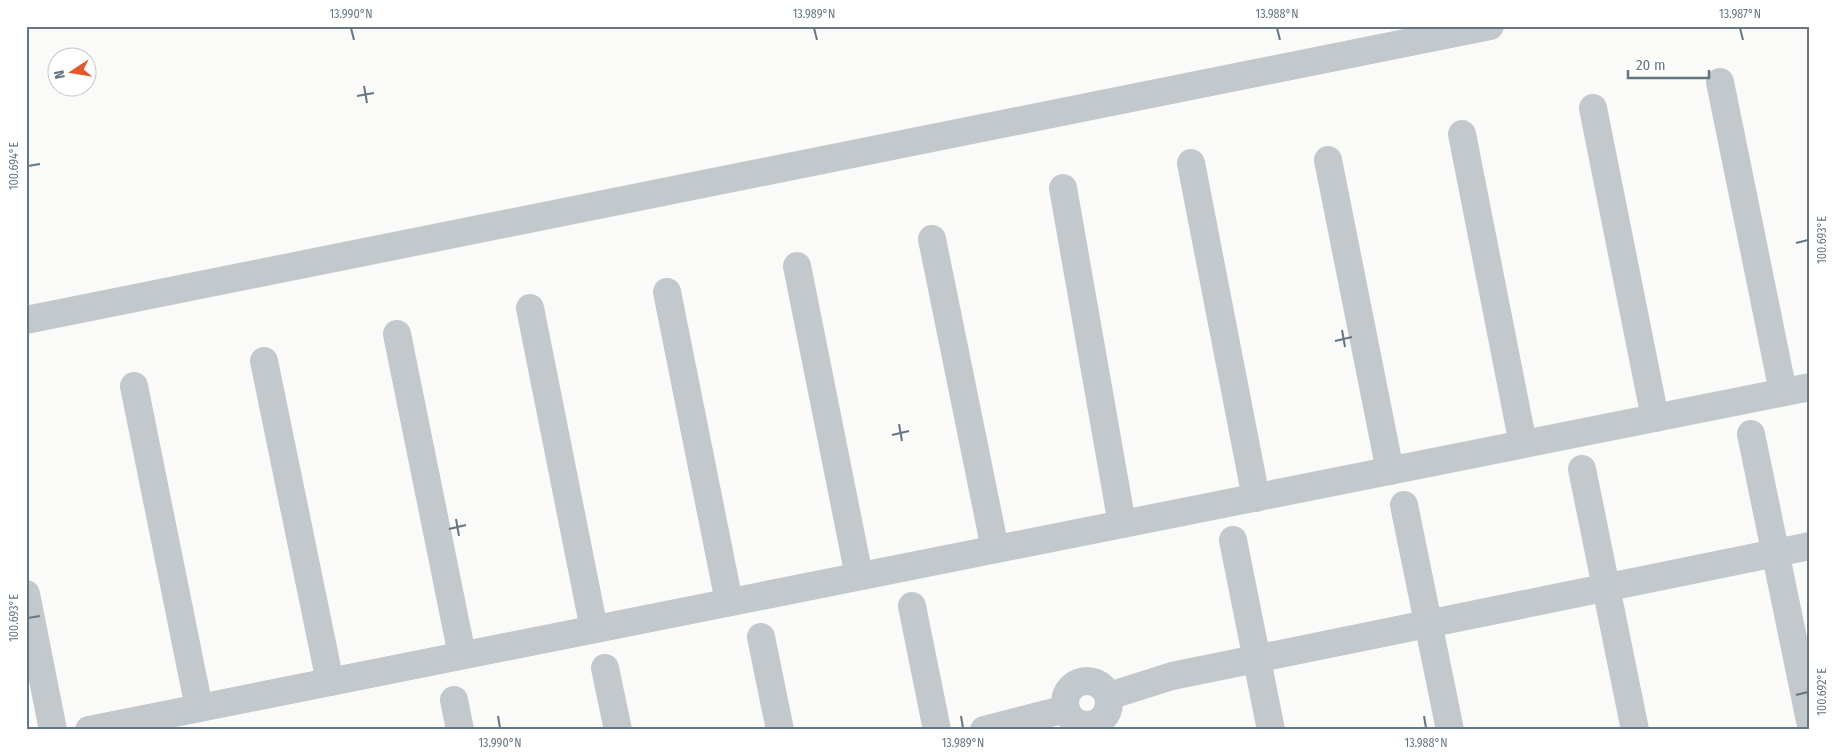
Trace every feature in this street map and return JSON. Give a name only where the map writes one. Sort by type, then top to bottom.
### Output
[{"type":"street","points":[[26,320],[1490,26]]},
{"type":"street","points":[[1720,82],[1783,392]]},
{"type":"street","points":[[1593,108],[1655,418]]},
{"type":"street","points":[[1462,134],[1523,444]]},
{"type":"street","points":[[1328,160],[1390,471]]},
{"type":"street","points":[[1191,163],[1256,498]]},
{"type":"street","points":[[1063,188],[1122,524]]},
{"type":"street","points":[[932,239],[995,549]]},
{"type":"street","points":[[797,266],[859,576]]},
{"type":"street","points":[[667,292],[729,602]]},
{"type":"street","points":[[530,308],[594,629]]},
{"type":"street","points":[[397,334],[462,656]]},
{"type":"street","points":[[264,361],[330,682]]},
{"type":"street","points":[[134,386],[199,708]]},
{"type":"street","points":[[89,730],[1810,387]]},
{"type":"street","points":[[1751,434],[1810,721]]},
{"type":"street","points":[[1582,469],[1635,730]]},
{"type":"street","points":[[1404,505],[1450,730]]},
{"type":"street","points":[[1233,540],[1272,730]]},
{"type":"street","points":[[1109,696],[1172,676],[1810,546]]},
{"type":"street","points":[[26,594],[54,730]]},
{"type":"street","points":[[912,606],[937,730]]},
{"type":"street","points":[[760,637],[780,730]]},
{"type":"street","points":[[605,668],[618,730]]},
{"type":"street","points":[[1092,680],[1102,686],[1109,696],[1110,708],[1104,719],[1093,728],[1081,725],[1071,719],[1066,709],[1066,697],[1071,687],[1081,681],[1092,680]]},
{"type":"street","points":[[454,700],[460,730]]},
{"type":"street","points":[[984,730],[1066,709]]}]
